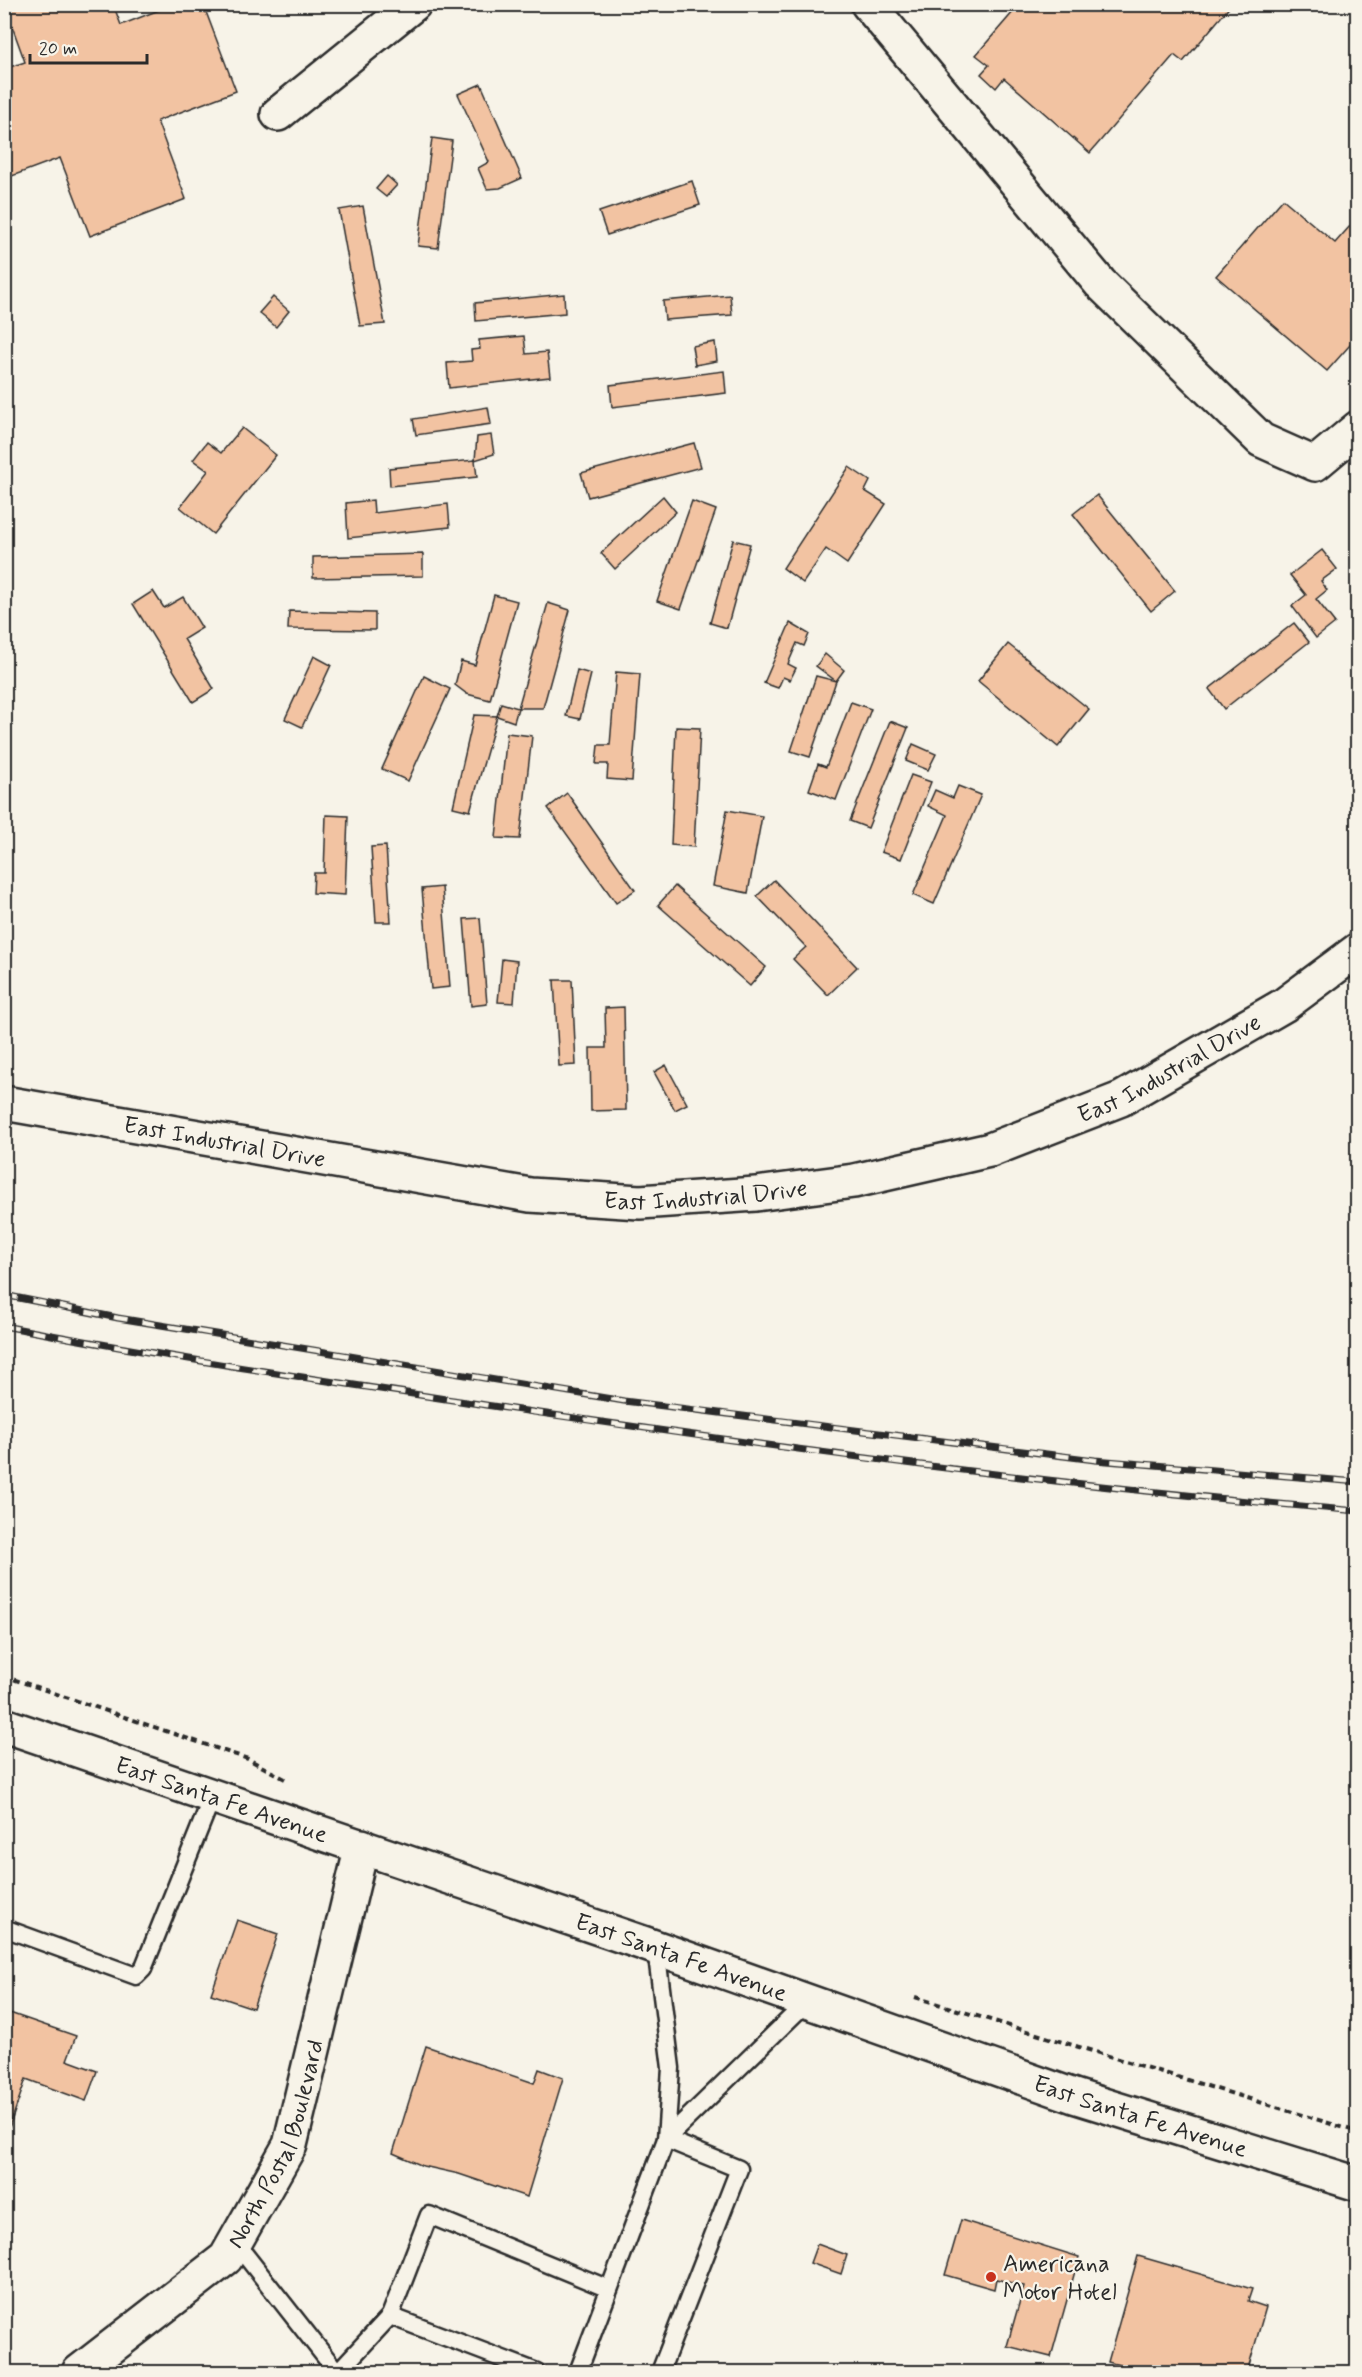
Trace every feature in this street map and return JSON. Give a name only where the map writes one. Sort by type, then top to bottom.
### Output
[{"type":"street","points":[[278,114],[414,4]]},
{"type":"street","points":[[868,4],[1100,283],[1261,440],[1315,464],[1358,428]]},
{"type":"street","name":"East Industrial Drive","points":[[4,1103],[530,1195],[640,1202],[756,1194],[854,1181],[990,1150],[1121,1099],[1284,1005],[1358,950]]},
{"type":"street","name":"East Santa Fe Avenue","points":[[4,1725],[362,1846],[1074,2096],[1358,2184]]},
{"type":"street","name":"North Postal Boulevard","points":[[79,2373],[226,2258],[290,2145],[362,1846]]},
{"type":"lane","points":[[4,1928],[136,1976],[143,1969],[213,1795]]},
{"type":"lane","points":[[578,2373],[666,2139],[671,2068],[656,1948]]},
{"type":"lane","points":[[666,2139],[808,2001]]},
{"type":"lane","points":[[660,2373],[739,2169],[666,2139]]},
{"type":"lane","points":[[235,2242],[338,2373],[390,2316],[429,2215],[609,2289]]},
{"type":"lane","points":[[390,2316],[537,2373]]},
{"type":"building","points":[[4,4],[113,4],[121,25],[174,4],[203,4],[236,91],[157,121],[186,199],[90,236],[60,158],[4,179],[4,69],[25,62]]},
{"type":"building","points":[[1020,4],[1232,4],[1183,62],[1174,55],[1090,153],[1004,78],[996,88],[981,74],[989,65],[976,55]]},
{"type":"building","points":[[481,84],[522,178],[500,188],[487,189],[478,168],[489,162],[458,94]]},
{"type":"building","points":[[432,138],[452,141],[438,248],[418,246]]},
{"type":"building","points":[[387,176],[397,185],[386,197],[376,189]]},
{"type":"building","points":[[692,181],[700,205],[607,235],[599,212]]},
{"type":"building","points":[[1283,199],[1335,243],[1358,217],[1358,336],[1327,371],[1216,276]]},
{"type":"building","points":[[363,206],[385,324],[360,326],[339,210]]},
{"type":"building","points":[[564,294],[565,313],[476,321],[475,303]]},
{"type":"building","points":[[730,295],[732,315],[665,320],[663,301]]},
{"type":"building","points":[[273,297],[289,311],[276,327],[259,313]]},
{"type":"building","points":[[524,336],[526,354],[547,352],[550,377],[449,388],[447,363],[472,361],[471,350],[480,349],[479,340]]},
{"type":"building","points":[[715,342],[717,361],[695,365],[692,346]]},
{"type":"building","points":[[724,371],[726,393],[612,407],[610,385]]},
{"type":"building","points":[[488,407],[491,424],[416,435],[413,419]]},
{"type":"building","points":[[242,428],[276,455],[213,534],[180,507],[208,471],[193,460],[207,442],[221,453]]},
{"type":"building","points":[[491,435],[494,454],[475,460],[477,437]]},
{"type":"building","points":[[694,443],[701,467],[588,497],[581,473]]},
{"type":"building","points":[[475,460],[477,477],[390,486],[389,468]]},
{"type":"building","points":[[849,467],[870,481],[865,491],[886,504],[847,564],[826,549],[803,583],[783,568]]},
{"type":"building","points":[[1097,495],[1175,591],[1151,611],[1073,514]]},
{"type":"building","points":[[663,496],[676,512],[615,569],[601,553]]},
{"type":"building","points":[[373,500],[374,513],[448,504],[450,527],[348,538],[346,503]]},
{"type":"building","points":[[692,501],[716,510],[681,609],[657,601]]},
{"type":"building","points":[[733,540],[750,544],[727,628],[710,623]]},
{"type":"building","points":[[1322,550],[1337,569],[1321,581],[1327,590],[1316,599],[1335,623],[1316,638],[1292,606],[1306,595],[1290,575]]},
{"type":"building","points":[[423,554],[423,576],[313,578],[313,557]]},
{"type":"building","points":[[153,591],[164,608],[183,597],[202,628],[184,639],[214,689],[193,702],[133,604]]},
{"type":"building","points":[[494,595],[517,601],[490,700],[467,694],[455,685],[461,661],[475,665]]},
{"type":"building","points":[[548,603],[570,610],[543,708],[518,708]]},
{"type":"building","points":[[289,611],[375,613],[375,630],[288,629]]},
{"type":"building","points":[[790,623],[809,634],[804,646],[797,643],[788,664],[796,668],[790,680],[783,677],[778,688],[764,683]]},
{"type":"building","points":[[1294,623],[1309,642],[1224,709],[1209,689]]},
{"type":"building","points":[[1008,644],[1089,709],[1058,747],[978,681]]},
{"type":"building","points":[[825,654],[844,670],[836,681],[816,666]]},
{"type":"building","points":[[314,656],[331,665],[302,727],[285,719]]},
{"type":"building","points":[[577,670],[591,674],[580,719],[566,716]]},
{"type":"building","points":[[616,672],[640,674],[632,781],[607,779],[608,764],[596,764],[598,745],[610,745]]},
{"type":"building","points":[[424,676],[450,689],[408,781],[382,769]]},
{"type":"building","points":[[816,676],[836,681],[810,757],[791,751]]},
{"type":"building","points":[[851,702],[871,709],[836,800],[809,790],[818,764],[826,767]]},
{"type":"building","points":[[501,703],[518,708],[514,722],[497,716]]},
{"type":"building","points":[[474,715],[497,716],[470,811],[453,807]]},
{"type":"building","points":[[890,721],[908,728],[868,828],[850,821]]},
{"type":"building","points":[[676,727],[700,728],[694,847],[671,845]]},
{"type":"building","points":[[507,733],[532,736],[520,839],[496,838]]},
{"type":"building","points":[[913,744],[936,754],[928,770],[906,761]]},
{"type":"building","points":[[911,775],[931,782],[901,859],[881,852]]},
{"type":"building","points":[[958,786],[981,795],[934,904],[913,895],[947,815],[928,806],[935,790],[953,798]]},
{"type":"building","points":[[567,793],[635,890],[616,903],[548,808]]},
{"type":"building","points":[[727,810],[762,816],[748,893],[713,886]]},
{"type":"building","points":[[326,815],[348,816],[345,895],[313,893],[314,873],[324,873]]},
{"type":"building","points":[[386,846],[391,922],[376,922],[371,847]]},
{"type":"building","points":[[774,880],[857,967],[828,995],[793,959],[806,947],[757,896]]},
{"type":"building","points":[[675,886],[766,967],[750,986],[658,905]]},
{"type":"building","points":[[442,887],[450,987],[431,989],[422,889]]},
{"type":"building","points":[[480,918],[487,1004],[471,1006],[464,919]]},
{"type":"building","points":[[502,959],[517,961],[514,1003],[498,1002]]},
{"type":"building","points":[[554,980],[572,980],[576,1065],[559,1066]]},
{"type":"building","points":[[624,1007],[626,1110],[591,1111],[590,1048],[606,1048],[605,1008]]},
{"type":"building","points":[[666,1065],[687,1104],[675,1110],[654,1072]]},
{"type":"building","points":[[237,1920],[278,1934],[253,2008],[211,1994]]},
{"type":"building","points":[[4,2011],[76,2036],[67,2060],[97,2071],[86,2101],[26,2079],[4,2142]]},
{"type":"building","points":[[426,2046],[534,2083],[539,2069],[563,2078],[527,2197],[459,2174],[423,2166],[393,2153]]},
{"type":"building","points":[[961,2220],[1079,2257],[1051,2357],[1007,2346],[1024,2286],[996,2279],[994,2289],[945,2275]]},
{"type":"building","points":[[817,2244],[847,2255],[841,2274],[810,2263]]},
{"type":"building","points":[[1138,2256],[1252,2289],[1248,2301],[1266,2307],[1247,2372],[1146,2372],[1108,2362]]},
{"type":"railway","points":[[4,1295],[118,1318],[624,1401],[1095,1460],[1358,1482]]},
{"type":"railway","points":[[4,1326],[252,1369],[713,1438],[1035,1479],[1358,1511]]},
{"type":"place","name":"Americana Motor Hotel","points":[[991,2277]]}]
